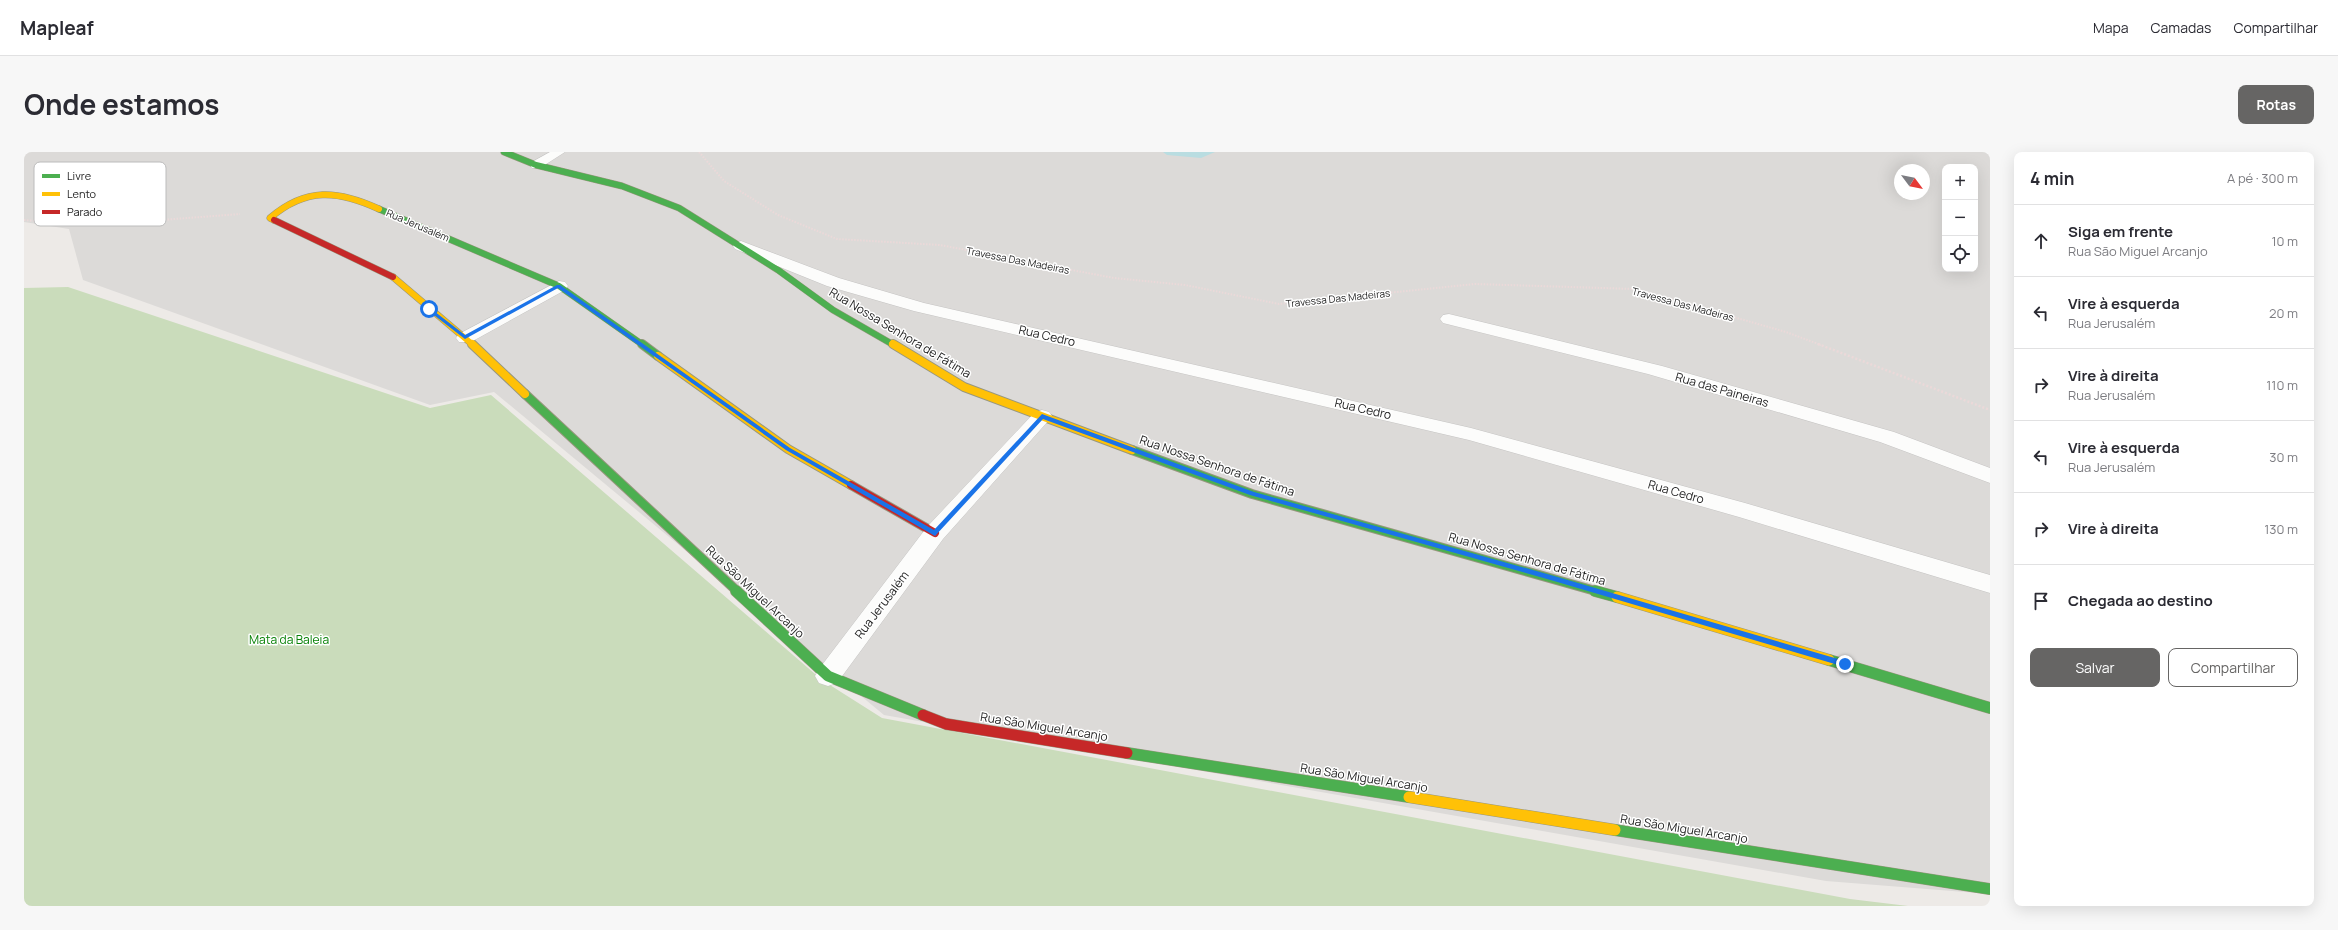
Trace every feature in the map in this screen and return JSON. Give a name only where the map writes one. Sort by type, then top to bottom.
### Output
[{"type":"street","name":"Rua Nossa Senhora de Fátima","points":[[504,152],[536,165],[622,186],[679,208],[778,270],[834,310],[964,387],[1252,494],[1561,580],[1990,708]]},
{"type":"street","name":"Rua Jerusalém","points":[[275,212],[313,195],[334,194],[357,199],[559,286],[788,449],[935,533]]},
{"type":"street","name":"Rua São Miguel Arcanjo","points":[[275,212],[270,218],[395,278],[429,309],[465,338],[828,676],[946,724],[1990,889]]},
{"type":"street","name":"Rua Cedro","points":[[734,243],[833,282],[920,307],[1471,434],[1737,509],[1990,584]]},
{"type":"street","points":[[465,338],[559,286]]},
{"type":"street","name":"Rua das Paineiras","points":[[1449,318],[1655,370],[1887,437],[1990,476]]},
{"type":"street","name":"Rua Jerusalém","points":[[828,676],[935,533],[1042,416]]},
{"type":"lane","points":[[536,165],[559,152]]},
{"type":"path","name":"Travessa Das Madeiras","points":[[699,152],[724,181],[731,186],[778,215],[836,239],[940,245],[1114,278],[1185,285],[1279,304],[1475,284],[1635,289],[1786,332],[1990,410]]},
{"type":"path","points":[[166,219],[275,212]]},
{"type":"path","points":[[24,220],[34,221]]},
{"type":"shaded area","points":[[24,152],[1990,152],[1990,894],[1826,881],[884,715],[494,392],[430,405],[83,280],[69,229],[50,226],[166,226],[166,162],[34,162],[34,224],[24,222]]},
{"type":"green space","name":"Mata da Baleia","points":[[68,287],[430,408],[491,395],[822,680],[882,718],[1850,899],[1908,906],[24,906],[24,288]]},
{"type":"waterway","points":[[1167,152],[1201,155],[1211,152]]},
{"type":"traffic: fast","points":[[504,152],[536,165],[622,186],[679,208],[778,270],[833,310],[892,344]]},
{"type":"traffic: fast","points":[[379,209],[559,286],[658,356]]},
{"type":"traffic: fast","points":[[525,394],[828,676],[923,715]]},
{"type":"traffic: fast","points":[[1132,450],[1252,494],[1617,597]]},
{"type":"traffic: fast","points":[[1829,660],[1990,708]]},
{"type":"traffic: fast","points":[[1127,753],[1409,797]]},
{"type":"traffic: fast","points":[[1615,830],[1990,889]]},
{"type":"traffic: slow","points":[[274,220],[270,218],[284,207],[302,199],[320,194],[338,194],[349,196],[379,209]]},
{"type":"traffic: slow","points":[[393,277],[465,338],[525,394]]},
{"type":"traffic: slow","points":[[892,344],[964,387],[1132,450]]},
{"type":"traffic: slow","points":[[658,356],[788,449],[851,485]]},
{"type":"traffic: slow","points":[[1617,597],[1829,660]]},
{"type":"traffic: slow","points":[[1409,797],[1615,830]]},
{"type":"traffic: jam","points":[[274,220],[393,277]]},
{"type":"traffic: jam","points":[[851,485],[935,533]]},
{"type":"traffic: jam","points":[[923,715],[946,724],[1127,753]]},
{"type":"route","points":[[429,309],[465,338],[559,286],[788,449],[935,533],[1042,416],[1252,494],[1554,578],[1845,664]]}]
